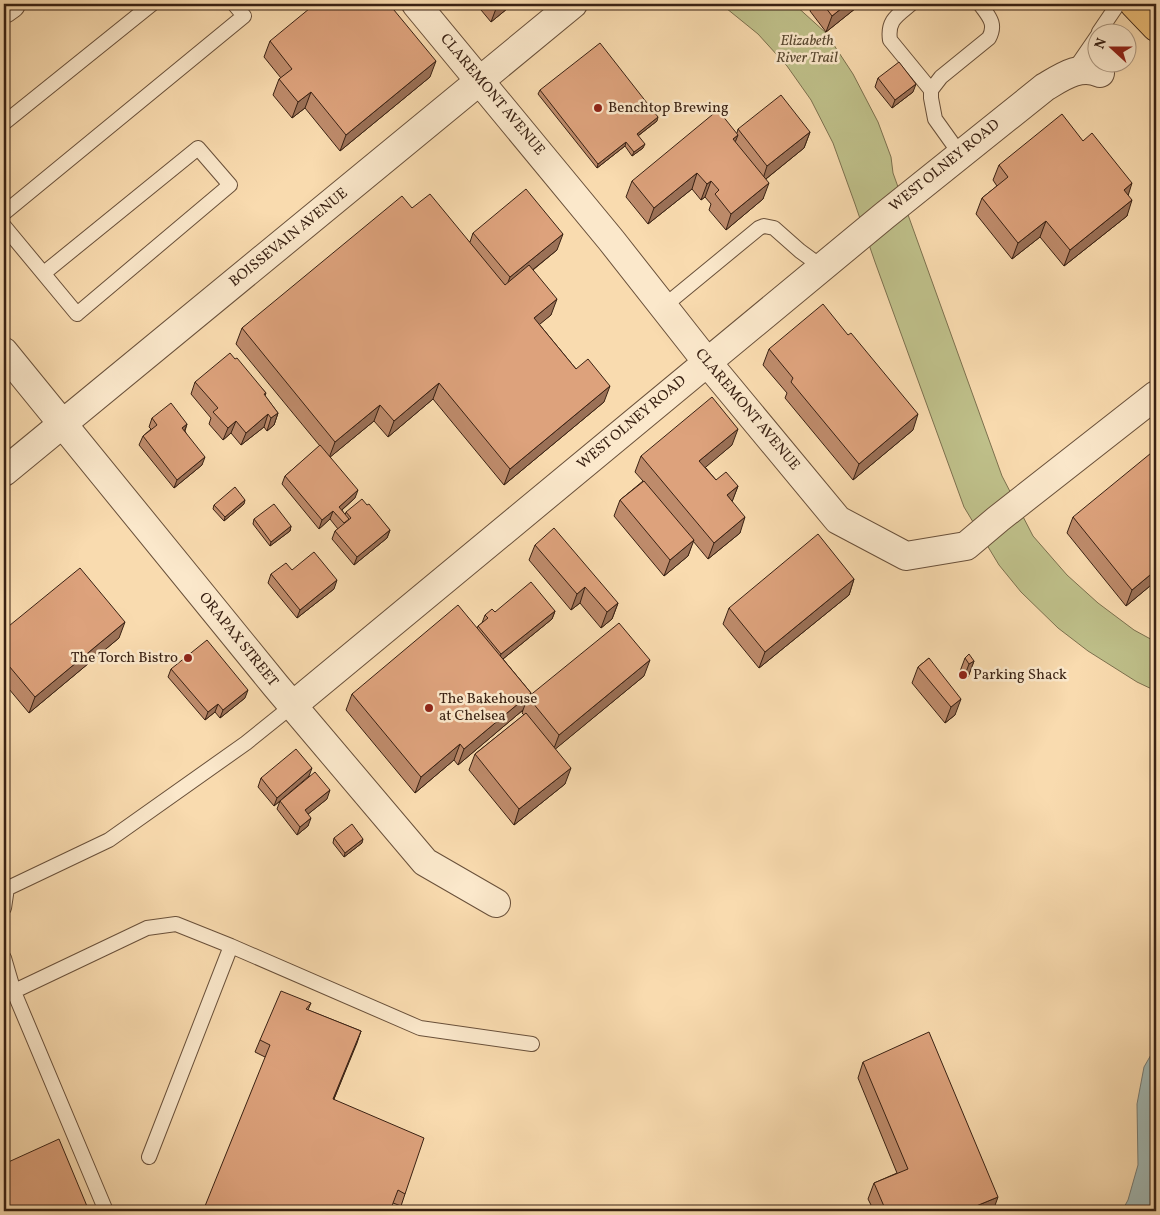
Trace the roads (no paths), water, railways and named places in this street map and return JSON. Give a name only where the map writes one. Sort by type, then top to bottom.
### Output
[{"type":"highway","points":[[1134,4],[1152,18]]},
{"type":"street","points":[[4,10],[11,4]]},
{"type":"street","name":"CLAREMONT AVENUE","points":[[416,4],[611,240],[707,362],[838,520],[906,556],[966,546],[1156,395]]},
{"type":"street","name":"BOISSEVAIN AVENUE","points":[[4,472],[573,4]]},
{"type":"street","points":[[1073,71],[1091,69],[1100,73]]},
{"type":"street","name":"WEST OLNEY ROAD","points":[[292,706],[960,154],[1045,87],[1073,71]]},
{"type":"street","name":"ORAPAX STREET","points":[[4,352],[292,706],[425,862],[496,903]]},
{"type":"lane","points":[[4,123],[152,4]]},
{"type":"lane","points":[[4,213],[244,16],[234,4]]},
{"type":"lane","points":[[911,4],[892,21],[888,30],[890,40],[931,90]]},
{"type":"lane","points":[[960,154],[935,119],[930,98],[931,90],[941,77],[989,38],[993,31],[993,22],[980,4]]},
{"type":"lane","points":[[1106,22],[1118,4]]},
{"type":"lane","points":[[1073,71],[1088,49]]},
{"type":"lane","points":[[4,226],[77,314],[230,184],[198,148],[44,273]]},
{"type":"lane","points":[[663,307],[758,228],[764,226],[774,228],[822,267]]},
{"type":"lane","points":[[4,908],[6,889],[109,840],[246,744],[292,706]]},
{"type":"lane","points":[[9,994],[147,928],[176,924],[420,1028],[532,1044]]},
{"type":"lane","points":[[150,1157],[231,946]]},
{"type":"lane","points":[[4,958],[9,994],[106,1211]]},
{"type":"water","points":[[1156,1046],[1156,1211],[1122,1211],[1128,1200],[1138,1165],[1137,1104],[1144,1067]]},
{"type":"place","name":"Benchtop Brewing","points":[[598,108]]},
{"type":"place","name":"The Torch Bistro","points":[[188,658]]},
{"type":"place","name":"Parking Shack","points":[[963,675]]},
{"type":"place","name":"The Bakehouse at Chelsea","points":[[429,708]]},
{"type":"park label","name":"Elizabeth River Trail","points":[[807,50]]}]
